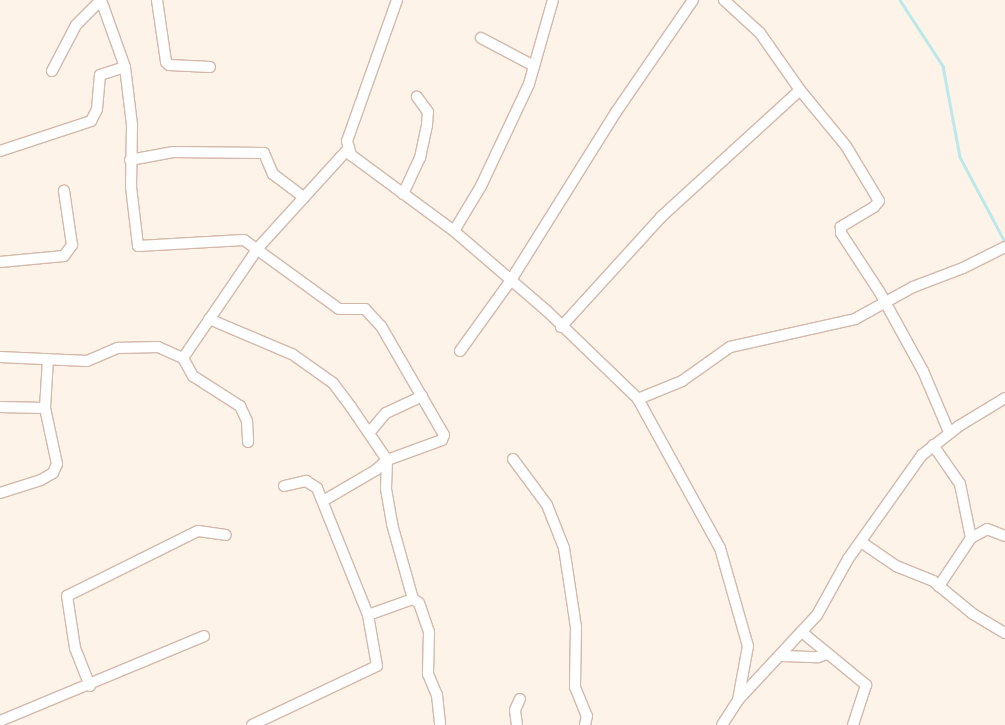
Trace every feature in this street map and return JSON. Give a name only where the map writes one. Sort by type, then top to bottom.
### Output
[{"type":"street","points":[[52,71],[76,25],[101,0],[125,67],[132,125],[130,160],[134,241],[138,246],[244,240],[258,248],[339,309],[365,310],[380,326],[444,435],[442,440],[387,460],[376,470],[323,501]]},
{"type":"street","points":[[157,0],[166,62],[169,65],[210,67]]},
{"type":"street","points":[[183,358],[258,248],[349,148],[351,129],[368,91],[397,0]]},
{"type":"street","points":[[454,231],[481,186],[534,66],[553,0]]},
{"type":"street","points":[[460,351],[511,280],[616,112],[693,0]]},
{"type":"street","points":[[724,0],[760,33],[800,90],[846,146],[879,201],[874,208],[841,227],[841,233],[885,303],[923,371],[949,432]]},
{"type":"street","points":[[481,38],[534,66]]},
{"type":"street","points":[[0,151],[92,121],[97,109],[100,75],[125,67]]},
{"type":"street","points":[[561,327],[661,217],[800,90]]},
{"type":"street","points":[[403,194],[420,158],[428,125],[428,112],[417,97]]},
{"type":"street","points":[[349,148],[360,164],[454,231],[511,280],[638,399],[720,548],[748,646],[738,700]]},
{"type":"street","points":[[130,160],[173,152],[264,153],[273,174],[304,197]]},
{"type":"street","points":[[0,262],[64,256],[72,245],[64,191]]},
{"type":"street","points":[[638,399],[682,381],[730,347],[855,319],[885,303],[1004,247]]},
{"type":"street","points":[[209,319],[298,358],[333,384],[387,460],[386,489],[392,524],[413,599],[419,603],[429,632],[428,674],[437,695],[440,725]]},
{"type":"street","points":[[0,357],[87,361],[118,348],[158,347],[183,358],[193,376],[240,406],[247,421],[248,442]]},
{"type":"street","points":[[0,493],[41,480],[53,472],[57,464],[45,408],[48,359]]},
{"type":"street","points":[[368,433],[386,413],[422,396]]},
{"type":"street","points":[[722,725],[738,700],[803,633],[830,597],[860,542],[933,445],[949,432],[1005,398]]},
{"type":"street","points":[[0,407],[45,408]]},
{"type":"street","points":[[933,445],[960,484],[971,538]]},
{"type":"street","points":[[514,459],[547,505],[564,548],[576,627],[575,687],[588,716],[585,725]]},
{"type":"street","points":[[252,725],[376,666],[368,615],[317,488],[306,480],[284,486]]},
{"type":"street","points":[[939,586],[971,538],[987,529],[1005,536]]},
{"type":"street","points":[[90,686],[75,648],[67,596],[198,531],[226,534]]},
{"type":"street","points":[[860,542],[896,566],[939,586],[974,614],[1005,633]]},
{"type":"street","points":[[368,615],[413,599]]},
{"type":"street","points":[[803,633],[866,685],[853,725]]},
{"type":"street","points":[[0,720],[90,686],[204,636]]},
{"type":"street","points":[[782,656],[807,658],[828,654]]},
{"type":"street","points":[[517,725],[515,710],[520,699]]},
{"type":"waterway","points":[[900,0],[943,66],[960,157],[1005,242]]}]
